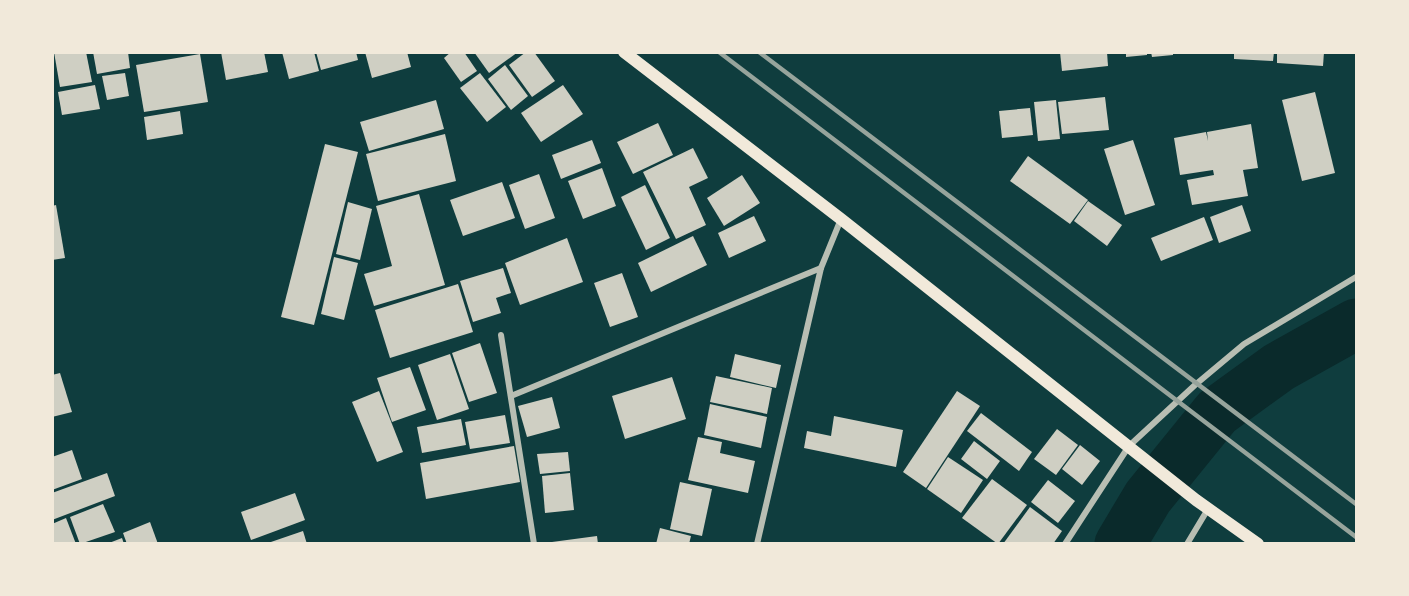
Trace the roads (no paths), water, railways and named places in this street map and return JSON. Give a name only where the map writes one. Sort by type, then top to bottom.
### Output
[{"type":"main road","points":[[624,52],[841,219],[1196,500],[1258,543]]},
{"type":"street","points":[[756,543],[821,268],[841,219]]},
{"type":"street","points":[[511,396],[821,268]]},
{"type":"street","points":[[1065,543],[1129,446],[1244,344],[1356,277]]},
{"type":"street","points":[[501,335],[534,543]]},
{"type":"street","points":[[1187,543],[1208,509]]},
{"type":"waterway","points":[[1120,544],[1148,497],[1217,412],[1279,367],[1356,324]]},
{"type":"railway","points":[[719,52],[1356,537]]},
{"type":"railway","points":[[759,52],[1356,504]]}]
